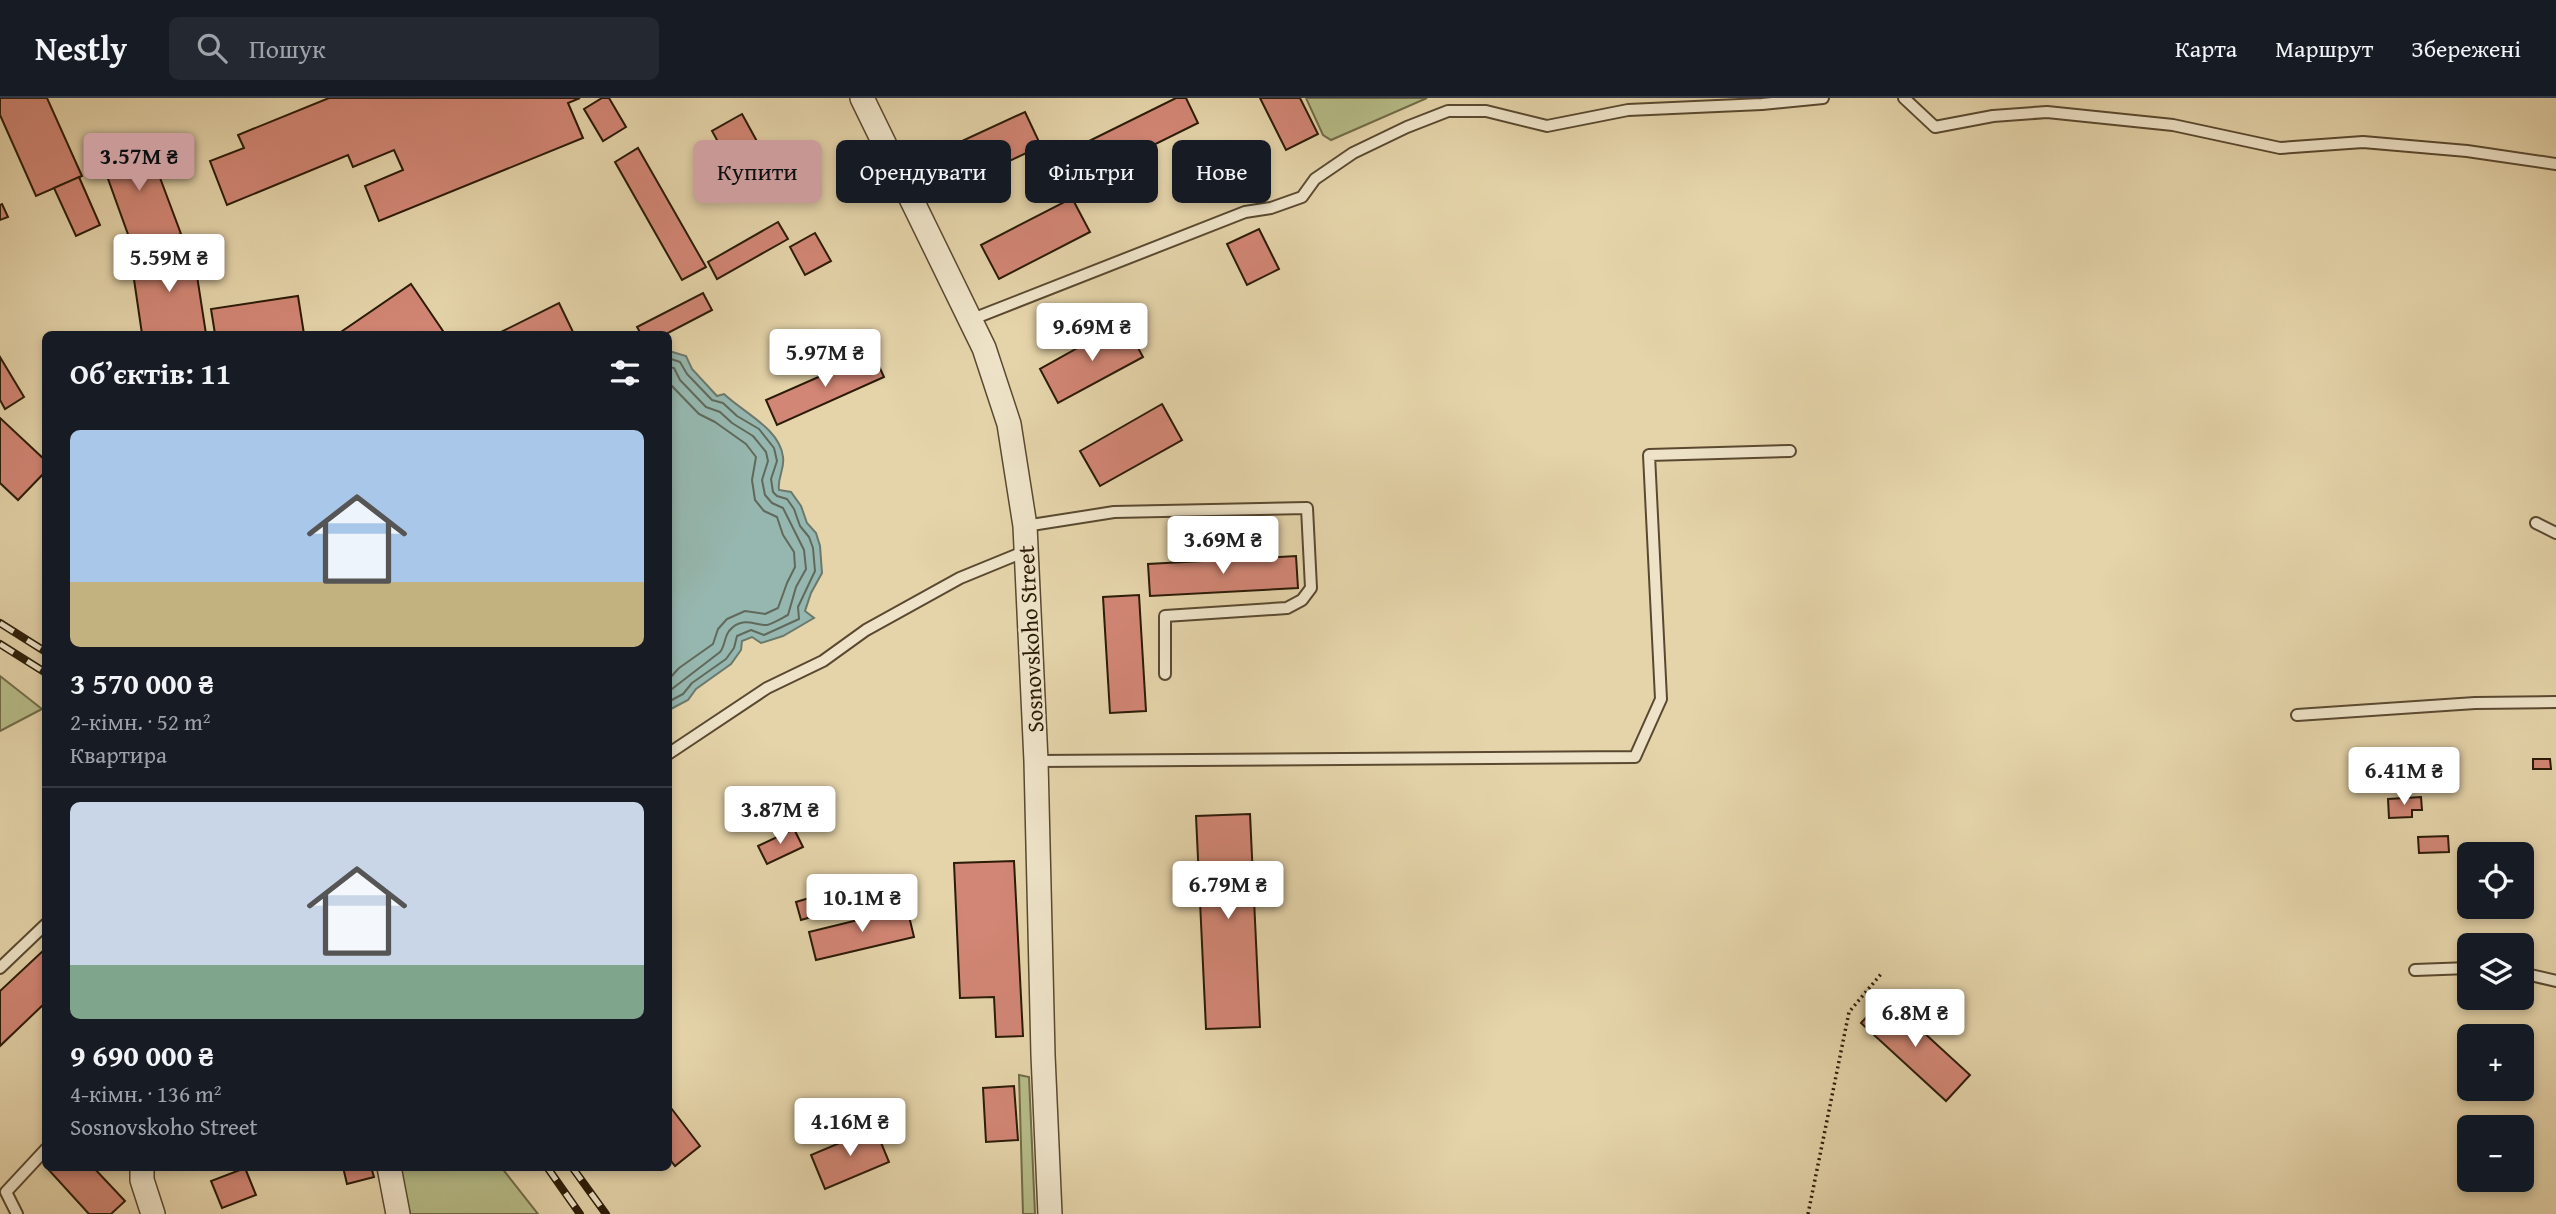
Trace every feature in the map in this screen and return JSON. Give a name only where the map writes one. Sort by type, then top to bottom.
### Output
[{"type":"street","name":"Sosnovskoho Street","points":[[867,99],[984,348],[1009,424],[1025,526],[1036,761],[1050,1214]]},
{"type":"street","points":[[142,1171],[152,1214]]},
{"type":"street","points":[[390,1171],[398,1214]]},
{"type":"lane","points":[[970,320],[1245,212],[1271,208],[1301,197],[1315,179],[1353,153],[1448,111],[1486,111],[1547,126],[1628,110],[1762,104],[1823,98]]},
{"type":"lane","points":[[1904,98],[1935,127],[1993,116],[2047,112],[2173,125],[2280,148],[2363,142],[2468,151],[2556,164]]},
{"type":"lane","points":[[1036,761],[1635,757],[1661,699],[1648,455],[1790,452]]},
{"type":"lane","points":[[1025,526],[1114,512],[1307,508],[1311,588],[1302,600],[1287,608],[1165,616],[1165,674]]},
{"type":"lane","points":[[2536,523],[2556,533]]},
{"type":"lane","points":[[672,751],[767,688],[823,661],[866,630],[960,578],[1026,551]]},
{"type":"lane","points":[[2297,715],[2556,702]]},
{"type":"lane","points":[[0,968],[42,929]]},
{"type":"lane","points":[[2415,970],[2457,968]]},
{"type":"lane","points":[[2534,976],[2556,981]]},
{"type":"lane","points":[[17,1214],[6,1192],[42,1153]]},
{"type":"path","points":[[1808,1214],[1849,1012],[1881,974]]},
{"type":"green space","points":[[1306,98],[1427,98],[1331,140],[1323,135]]},
{"type":"green space","points":[[0,676],[42,709],[0,731]]},
{"type":"green space","points":[[1019,1075],[1029,1077],[1035,1214],[1023,1214]]},
{"type":"green space","points":[[401,1171],[504,1171],[538,1214],[410,1214]]},
{"type":"water","points":[[672,352],[686,356],[692,369],[717,396],[724,394],[760,422],[775,438],[783,457],[779,490],[791,492],[801,506],[807,523],[816,533],[822,573],[805,611],[814,618],[783,636],[761,643],[752,637],[742,641],[741,650],[731,664],[696,689],[688,700],[672,708]]},
{"type":"building","points":[[0,98],[47,98],[82,176],[36,196],[0,115]]},
{"type":"building","points":[[329,98],[580,98],[568,103],[583,138],[379,221],[365,186],[403,170],[394,150],[353,167],[348,155],[227,205],[210,161],[244,148],[238,135]]},
{"type":"building","points":[[602,98],[609,98],[626,127],[603,141],[584,109]]},
{"type":"building","points":[[1176,98],[1186,98],[1198,123],[1158,143],[1158,140],[1091,140]]},
{"type":"building","points":[[1260,98],[1300,98],[1318,134],[1286,150]]},
{"type":"building","points":[[1025,112],[1038,140],[1025,140],[1025,154],[1011,160],[1011,140],[964,140]]},
{"type":"building","points":[[742,114],[756,140],[717,140],[712,131]]},
{"type":"building","points":[[144,135],[181,234],[134,251],[98,151]]},
{"type":"building","points":[[638,148],[706,267],[682,280],[615,162]]},
{"type":"building","points":[[79,177],[100,225],[76,236],[54,188]]},
{"type":"building","points":[[1062,203],[1075,203],[1090,232],[999,279],[981,245]]},
{"type":"building","points":[[2,204],[8,217],[0,220],[0,205]]},
{"type":"building","points":[[778,222],[788,239],[717,279],[708,262]]},
{"type":"building","points":[[1259,229],[1279,269],[1247,285],[1227,244]]},
{"type":"building","points":[[815,233],[831,261],[805,275],[790,247]]},
{"type":"building","points":[[193,250],[206,331],[142,331],[131,259]]},
{"type":"building","points":[[411,284],[443,331],[342,331]]},
{"type":"building","points":[[703,293],[712,310],[672,331],[639,331],[637,327]]},
{"type":"building","points":[[298,296],[304,331],[215,331],[211,309]]},
{"type":"building","points":[[559,303],[573,331],[503,331]]},
{"type":"building","points":[[1124,322],[1143,357],[1058,403],[1040,369]]},
{"type":"building","points":[[873,353],[884,377],[777,425],[766,400]]},
{"type":"building","points":[[0,357],[24,397],[5,409],[0,400]]},
{"type":"building","points":[[1162,404],[1182,440],[1100,486],[1080,451]]},
{"type":"building","points":[[0,418],[42,457],[42,475],[18,500],[0,483]]},
{"type":"building","points":[[1296,556],[1298,588],[1150,596],[1148,564]]},
{"type":"building","points":[[1139,595],[1146,711],[1110,713],[1103,597]]},
{"type":"building","points":[[2533,759],[2550,759],[2551,769],[2533,769]]},
{"type":"building","points":[[2421,797],[2422,810],[2412,810],[2412,817],[2389,818],[2388,799]]},
{"type":"building","points":[[1250,814],[1260,1027],[1206,1029],[1196,816]]},
{"type":"building","points":[[794,829],[803,847],[767,864],[758,846]]},
{"type":"building","points":[[2448,836],[2449,852],[2419,853],[2418,837]]},
{"type":"building","points":[[1014,861],[1023,1036],[996,1037],[994,997],[960,998],[954,863]]},
{"type":"building","points":[[816,896],[822,914],[801,920],[796,902]]},
{"type":"building","points":[[907,908],[914,937],[816,960],[809,932]]},
{"type":"building","points":[[42,952],[42,1006],[0,1046],[0,991]]},
{"type":"building","points":[[1885,997],[1970,1075],[1946,1101],[1861,1023]]},
{"type":"building","points":[[1014,1086],[1018,1140],[986,1142],[983,1088]]},
{"type":"building","points":[[672,1109],[700,1146],[675,1166],[672,1162]]},
{"type":"building","points":[[875,1128],[889,1162],[825,1189],[811,1155]]},
{"type":"building","points":[[50,1171],[97,1171],[125,1201],[111,1214],[89,1214]]},
{"type":"building","points":[[237,1171],[246,1171],[256,1195],[222,1208],[211,1181]]},
{"type":"building","points":[[344,1171],[372,1171],[374,1177],[347,1184]]},
{"type":"railway","points":[[0,623],[42,649]]},
{"type":"railway","points":[[0,644],[42,670]]},
{"type":"railway","points":[[550,1171],[580,1214]]},
{"type":"railway","points":[[575,1171],[606,1214]]}]
